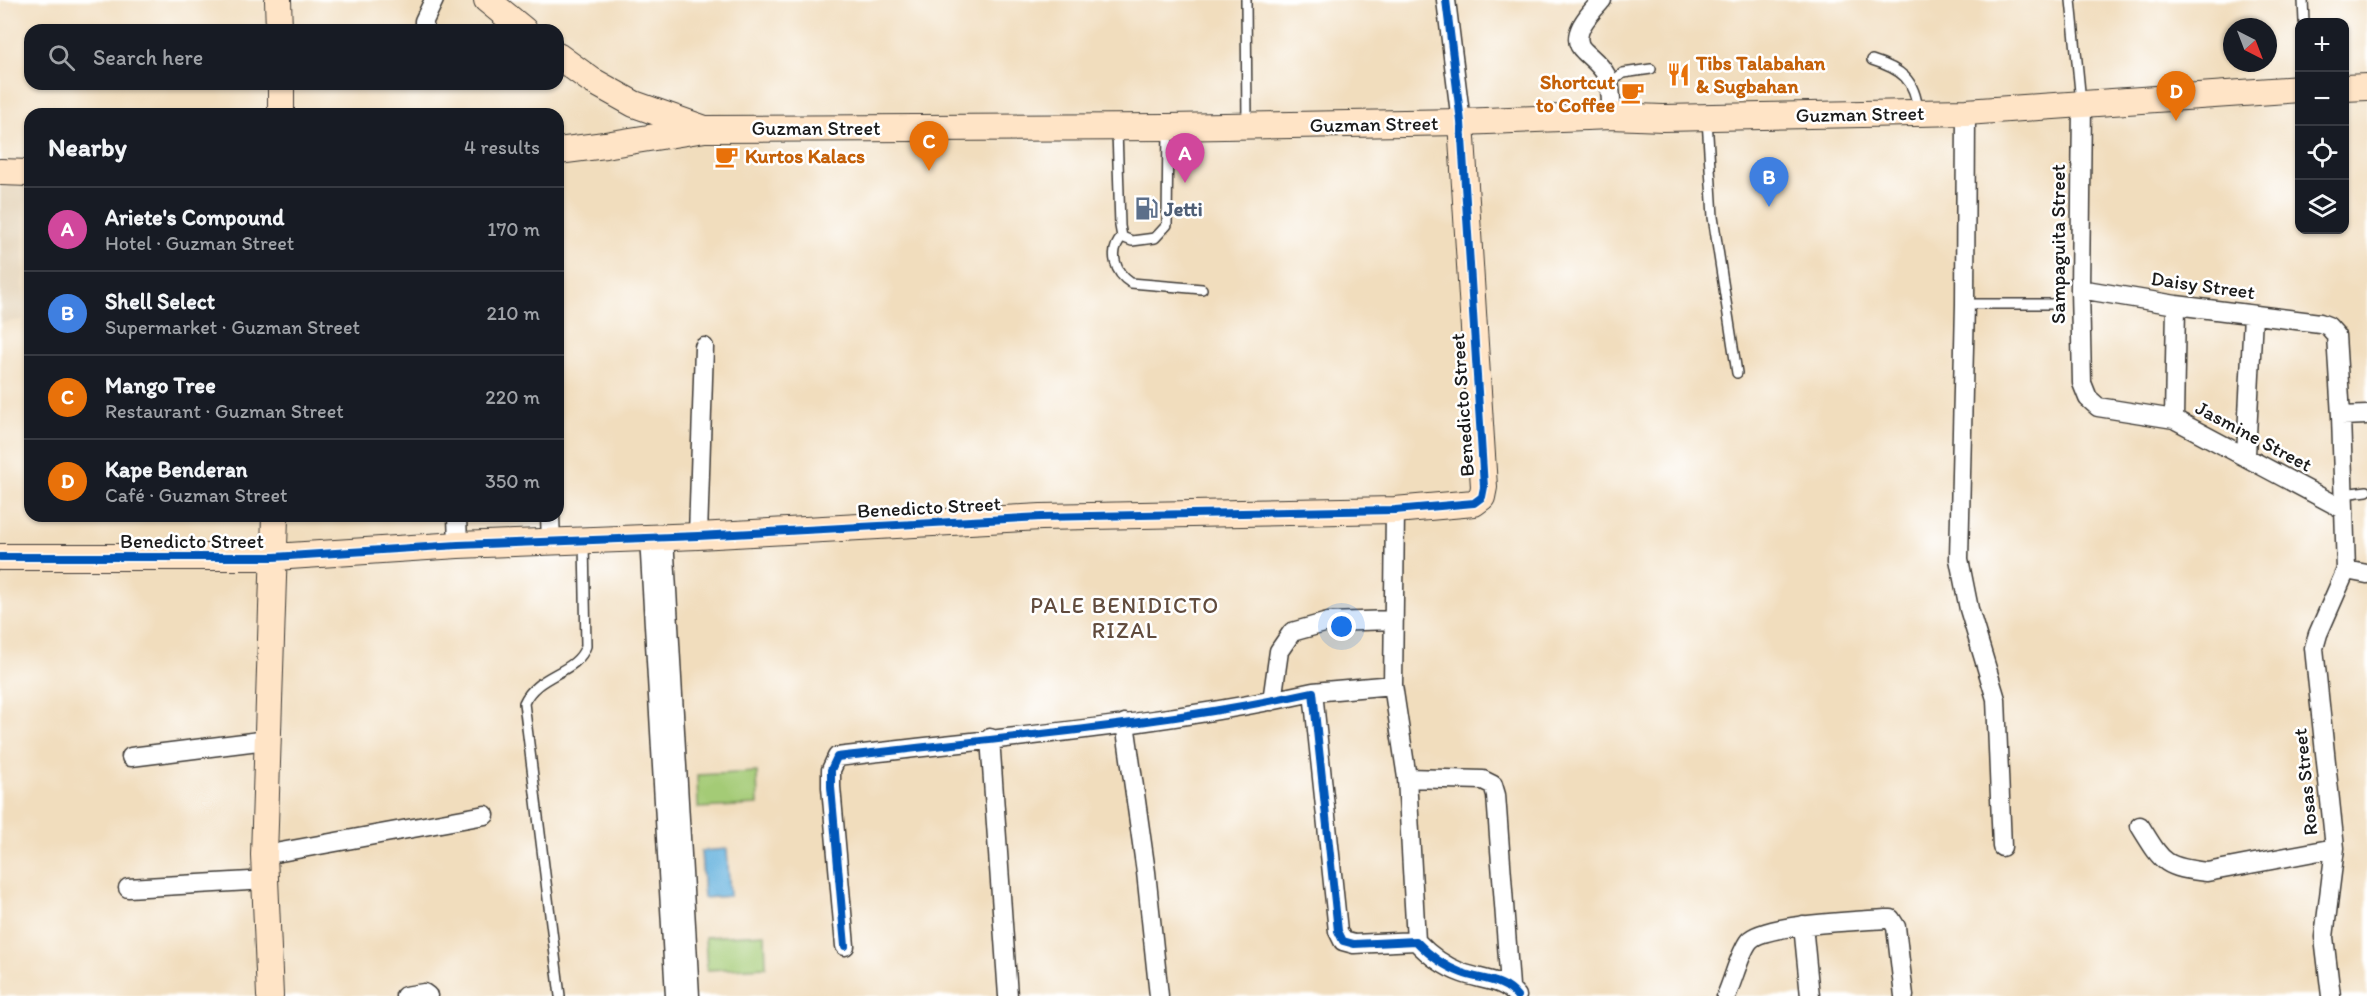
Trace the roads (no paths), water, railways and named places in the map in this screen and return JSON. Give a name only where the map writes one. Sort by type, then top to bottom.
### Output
[{"type":"street","points":[[278,0],[279,24]]},
{"type":"street","points":[[424,24],[434,0]]},
{"type":"street","points":[[487,0],[517,24]]},
{"type":"street","points":[[1446,0],[1461,122]]},
{"type":"street","points":[[1602,0],[1580,28],[1577,40],[1582,50],[1606,75],[1609,84],[1611,116]]},
{"type":"street","points":[[564,60],[591,80],[634,104],[705,129]]},
{"type":"street","points":[[2349,88],[2367,87]]},
{"type":"street","name":"Guzman Street","points":[[564,150],[605,146],[705,129],[1117,128],[1461,122],[1611,116],[1707,117],[1966,112],[2295,89]]},
{"type":"street","points":[[281,90],[281,108]]},
{"type":"street","name":"Sampaguita Street","points":[[2082,105],[2080,289],[2082,383]]},
{"type":"street","points":[[1966,112],[1965,304],[1959,559],[1969,609],[1996,699],[2002,847]]},
{"type":"street","name":"Benedicto Street","points":[[0,557],[274,557],[458,545],[698,536],[1041,517],[1395,510],[1474,503],[1482,497],[1484,487],[1461,122]]},
{"type":"street","points":[[0,172],[24,173]]},
{"type":"street","name":"Daisy Street","points":[[2080,289],[2328,326],[2336,335],[2341,416]]},
{"type":"street","points":[[2174,419],[2176,305]]},
{"type":"street","points":[[2246,455],[2253,315]]},
{"type":"street","points":[[698,536],[704,347]]},
{"type":"street","name":"Jasmine Street","points":[[2082,383],[2088,398],[2098,407],[2174,419],[2343,502]]},
{"type":"street","points":[[2367,415],[2341,416],[2346,570],[2367,574]]},
{"type":"street","points":[[1395,510],[1392,685],[1407,778],[1416,941],[1431,956],[1447,966],[1463,974],[1513,991],[1496,795],[1493,784],[1483,780],[1407,778]]},
{"type":"street","points":[[270,996],[265,868],[275,522]]},
{"type":"street","points":[[458,522],[458,545]]},
{"type":"street","points":[[550,522],[551,542]]},
{"type":"street","points":[[656,537],[676,874],[690,996]]},
{"type":"street","name":"Rosas Street","points":[[2331,996],[2324,937],[2335,848],[2314,648],[2346,570]]},
{"type":"street","points":[[1272,701],[1279,651],[1292,632],[1328,622],[1394,620]]},
{"type":"street","points":[[845,946],[831,787],[831,770],[837,757],[1125,723],[1272,701],[1313,692],[1392,685]]},
{"type":"street","points":[[1313,692],[1338,931],[1343,941],[1354,944],[1416,941]]},
{"type":"street","points":[[1125,723],[1146,872],[1159,996]]},
{"type":"street","points":[[990,738],[1008,996]]},
{"type":"street","points":[[131,757],[267,740]]},
{"type":"street","points":[[128,888],[265,868],[485,815]]},
{"type":"street","points":[[2140,826],[2160,858],[2167,864],[2207,872],[2335,848]]},
{"type":"street","points":[[675,996],[676,874]]},
{"type":"street","points":[[1726,996],[1750,939],[1761,934],[1803,925],[1891,920],[1896,927],[1904,996]]},
{"type":"street","points":[[1803,925],[1810,996]]},
{"type":"street","points":[[405,996],[424,993],[428,996]]},
{"type":"lane","points":[[1246,0],[1247,126]]},
{"type":"lane","points":[[2071,0],[2082,105]]},
{"type":"lane","points":[[2303,0],[2304,18]]},
{"type":"lane","points":[[1872,60],[1890,66],[1906,77],[1916,93],[1918,113]]},
{"type":"lane","points":[[1609,84],[1623,73],[1651,69]]},
{"type":"lane","points":[[1707,117],[1713,217],[1737,373]]},
{"type":"lane","points":[[1122,237],[1132,241],[1155,238],[1167,225],[1168,127]]},
{"type":"lane","points":[[1117,128],[1122,237],[1117,242],[1114,254],[1117,271],[1131,283],[1202,289]]},
{"type":"lane","points":[[1965,304],[2057,304]]},
{"type":"lane","points":[[2343,502],[2367,491]]},
{"type":"lane","points":[[560,996],[524,704],[532,688],[577,661],[584,652],[586,646],[584,541]]},
{"type":"water","points":[[727,849],[730,896],[704,898],[701,851]]},
{"type":"place","name":"Tibs Talabahan & Sugbahan","points":[[1678,74]]},
{"type":"place","name":"Shortcut to Coffee","points":[[1633,93]]},
{"type":"place","name":"Kape Benderan","points":[[2176,121]]},
{"type":"place","name":"Kurtos Kalacs","points":[[727,156]]},
{"type":"place","name":"Mango Tree","points":[[929,171]]},
{"type":"place","name":"Ariete's Compound","points":[[1185,183]]},
{"type":"place","name":"Shell Select","points":[[1769,207]]},
{"type":"place","name":"Jetti","points":[[1146,209]]},
{"type":"district","name":"PALE BENIDICTO RIZAL","points":[[1125,618]]}]
